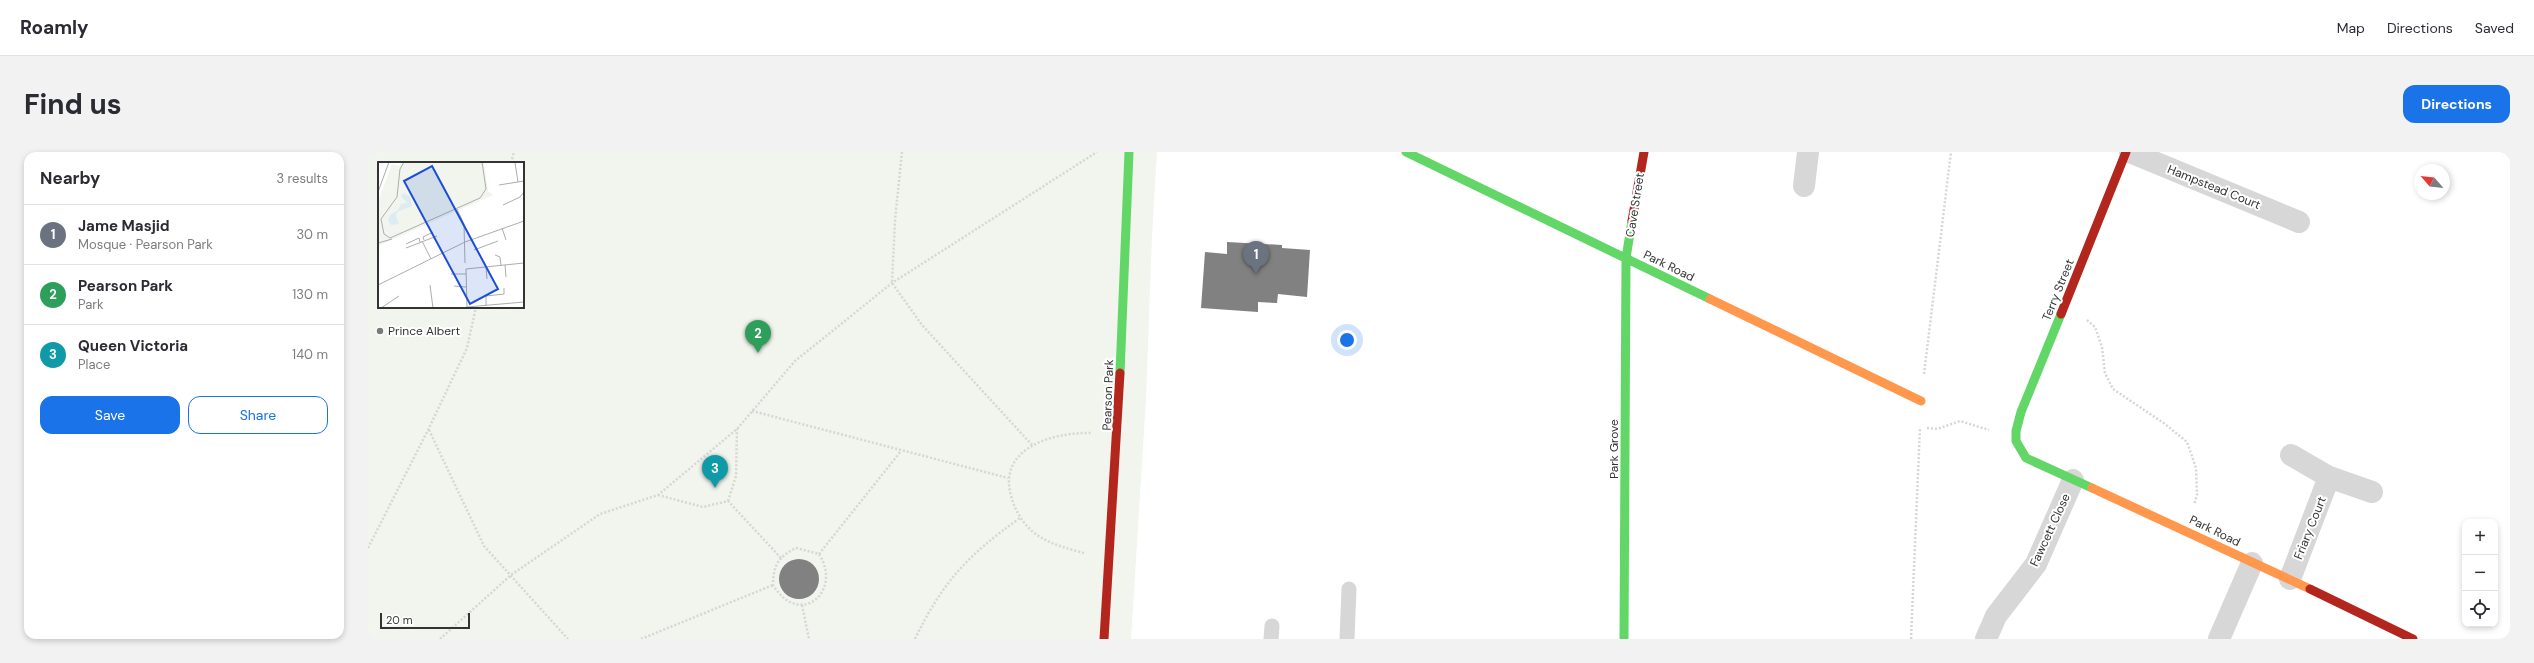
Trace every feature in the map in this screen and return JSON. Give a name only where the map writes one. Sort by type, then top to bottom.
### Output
[{"type":"street","name":"Pearson Park","points":[[1104,639],[1118,434],[1129,152]]},
{"type":"street","name":"Park Road","points":[[1406,152],[1921,401]]},
{"type":"street","name":"Cave Street","points":[[1626,258],[1644,152]]},
{"type":"street","points":[[1804,186],[1808,152]]},
{"type":"street","name":"Terry Street","points":[[2015,438],[2021,412],[2066,304],[2126,152]]},
{"type":"street","name":"Hampstead Court","points":[[2130,152],[2299,222]]},
{"type":"street","name":"Park Grove","points":[[1624,639],[1626,258]]},
{"type":"street","name":"Park Road","points":[[2015,438],[2026,458],[2185,530],[2252,563],[2290,579],[2388,633],[2413,639]]},
{"type":"street","points":[[2291,455],[2329,477],[2372,492]]},
{"type":"street","name":"Friary Court","points":[[2290,579],[2329,477]]},
{"type":"street","name":"Fawcett Close","points":[[1986,639],[1996,616],[2036,564],[2073,480]]},
{"type":"street","points":[[2219,639],[2252,563]]},
{"type":"lane","points":[[1347,639],[1349,589]]},
{"type":"path","points":[[511,162],[514,152]]},
{"type":"path","points":[[902,152],[895,220],[892,283],[922,325],[1032,445]]},
{"type":"path","points":[[440,639],[511,575],[600,514],[658,495],[737,429],[795,361],[892,283],[1096,152]]},
{"type":"path","points":[[2066,304],[2095,327],[2102,347],[2105,373],[2112,389],[2187,442],[2196,468],[2197,495],[2185,530]]},
{"type":"path","points":[[368,548],[428,430],[467,348],[476,308]]},
{"type":"path","points":[[752,411],[1008,478]]},
{"type":"path","points":[[1920,427],[1937,429],[1960,421],[2015,438]]},
{"type":"path","points":[[728,501],[736,476],[737,429]]},
{"type":"path","points":[[428,430],[484,546],[568,639]]},
{"type":"path","points":[[1110,555],[1085,553],[1051,543],[1033,532],[1020,518],[1008,488],[1008,478],[1018,456],[1032,445],[1046,438],[1079,432],[1118,434]]},
{"type":"path","points":[[819,554],[901,450]]},
{"type":"path","points":[[658,495],[703,507],[728,501]]},
{"type":"path","points":[[728,501],[781,558]]},
{"type":"path","points":[[915,639],[928,612],[947,583],[988,541],[1020,518]]},
{"type":"path","points":[[796,548],[819,554],[825,562],[826,583],[815,600],[802,605],[791,604],[779,595],[773,586],[773,572],[781,558],[796,548]]},
{"type":"path","points":[[643,638],[773,586]]},
{"type":"path","points":[[802,605],[809,639]]},
{"type":"shaded area","points":[[368,152],[1157,152],[1152,235],[1146,399],[1131,639],[368,639]]},
{"type":"building","points":[[1227,242],[1282,245],[1282,248],[1310,250],[1307,297],[1278,294],[1277,303],[1258,302],[1258,312],[1201,308],[1205,252],[1227,254]]},
{"type":"building","points":[[799,559],[807,561],[813,565],[817,571],[819,579],[817,587],[813,593],[807,597],[799,599],[791,597],[785,593],[781,587],[779,579],[781,571],[785,565],[791,561]]},
{"type":"traffic: fast","points":[[1120,373],[1129,152]]},
{"type":"traffic: fast","points":[[1406,152],[1710,299]]},
{"type":"traffic: fast","points":[[1624,639],[1626,258],[1632,221]]},
{"type":"traffic: fast","points":[[2061,314],[2021,412],[2016,431],[2016,441],[2026,458],[2092,488]]},
{"type":"traffic: slow","points":[[1710,299],[1921,401]]},
{"type":"traffic: slow","points":[[2092,488],[2310,589]]},
{"type":"traffic: jam","points":[[1632,221],[1644,152]]},
{"type":"traffic: jam","points":[[2061,314],[2126,152]]},
{"type":"traffic: jam","points":[[1104,639],[1120,373]]},
{"type":"traffic: jam","points":[[2310,589],[2413,639]]},
{"type":"place","name":"Jame Masjid","points":[[1256,274]]},
{"type":"place","name":"Prince Albert","points":[[380,331]]},
{"type":"place","name":"Pearson Park","points":[[758,353]]},
{"type":"place","name":"Queen Victoria","points":[[715,488]]}]
